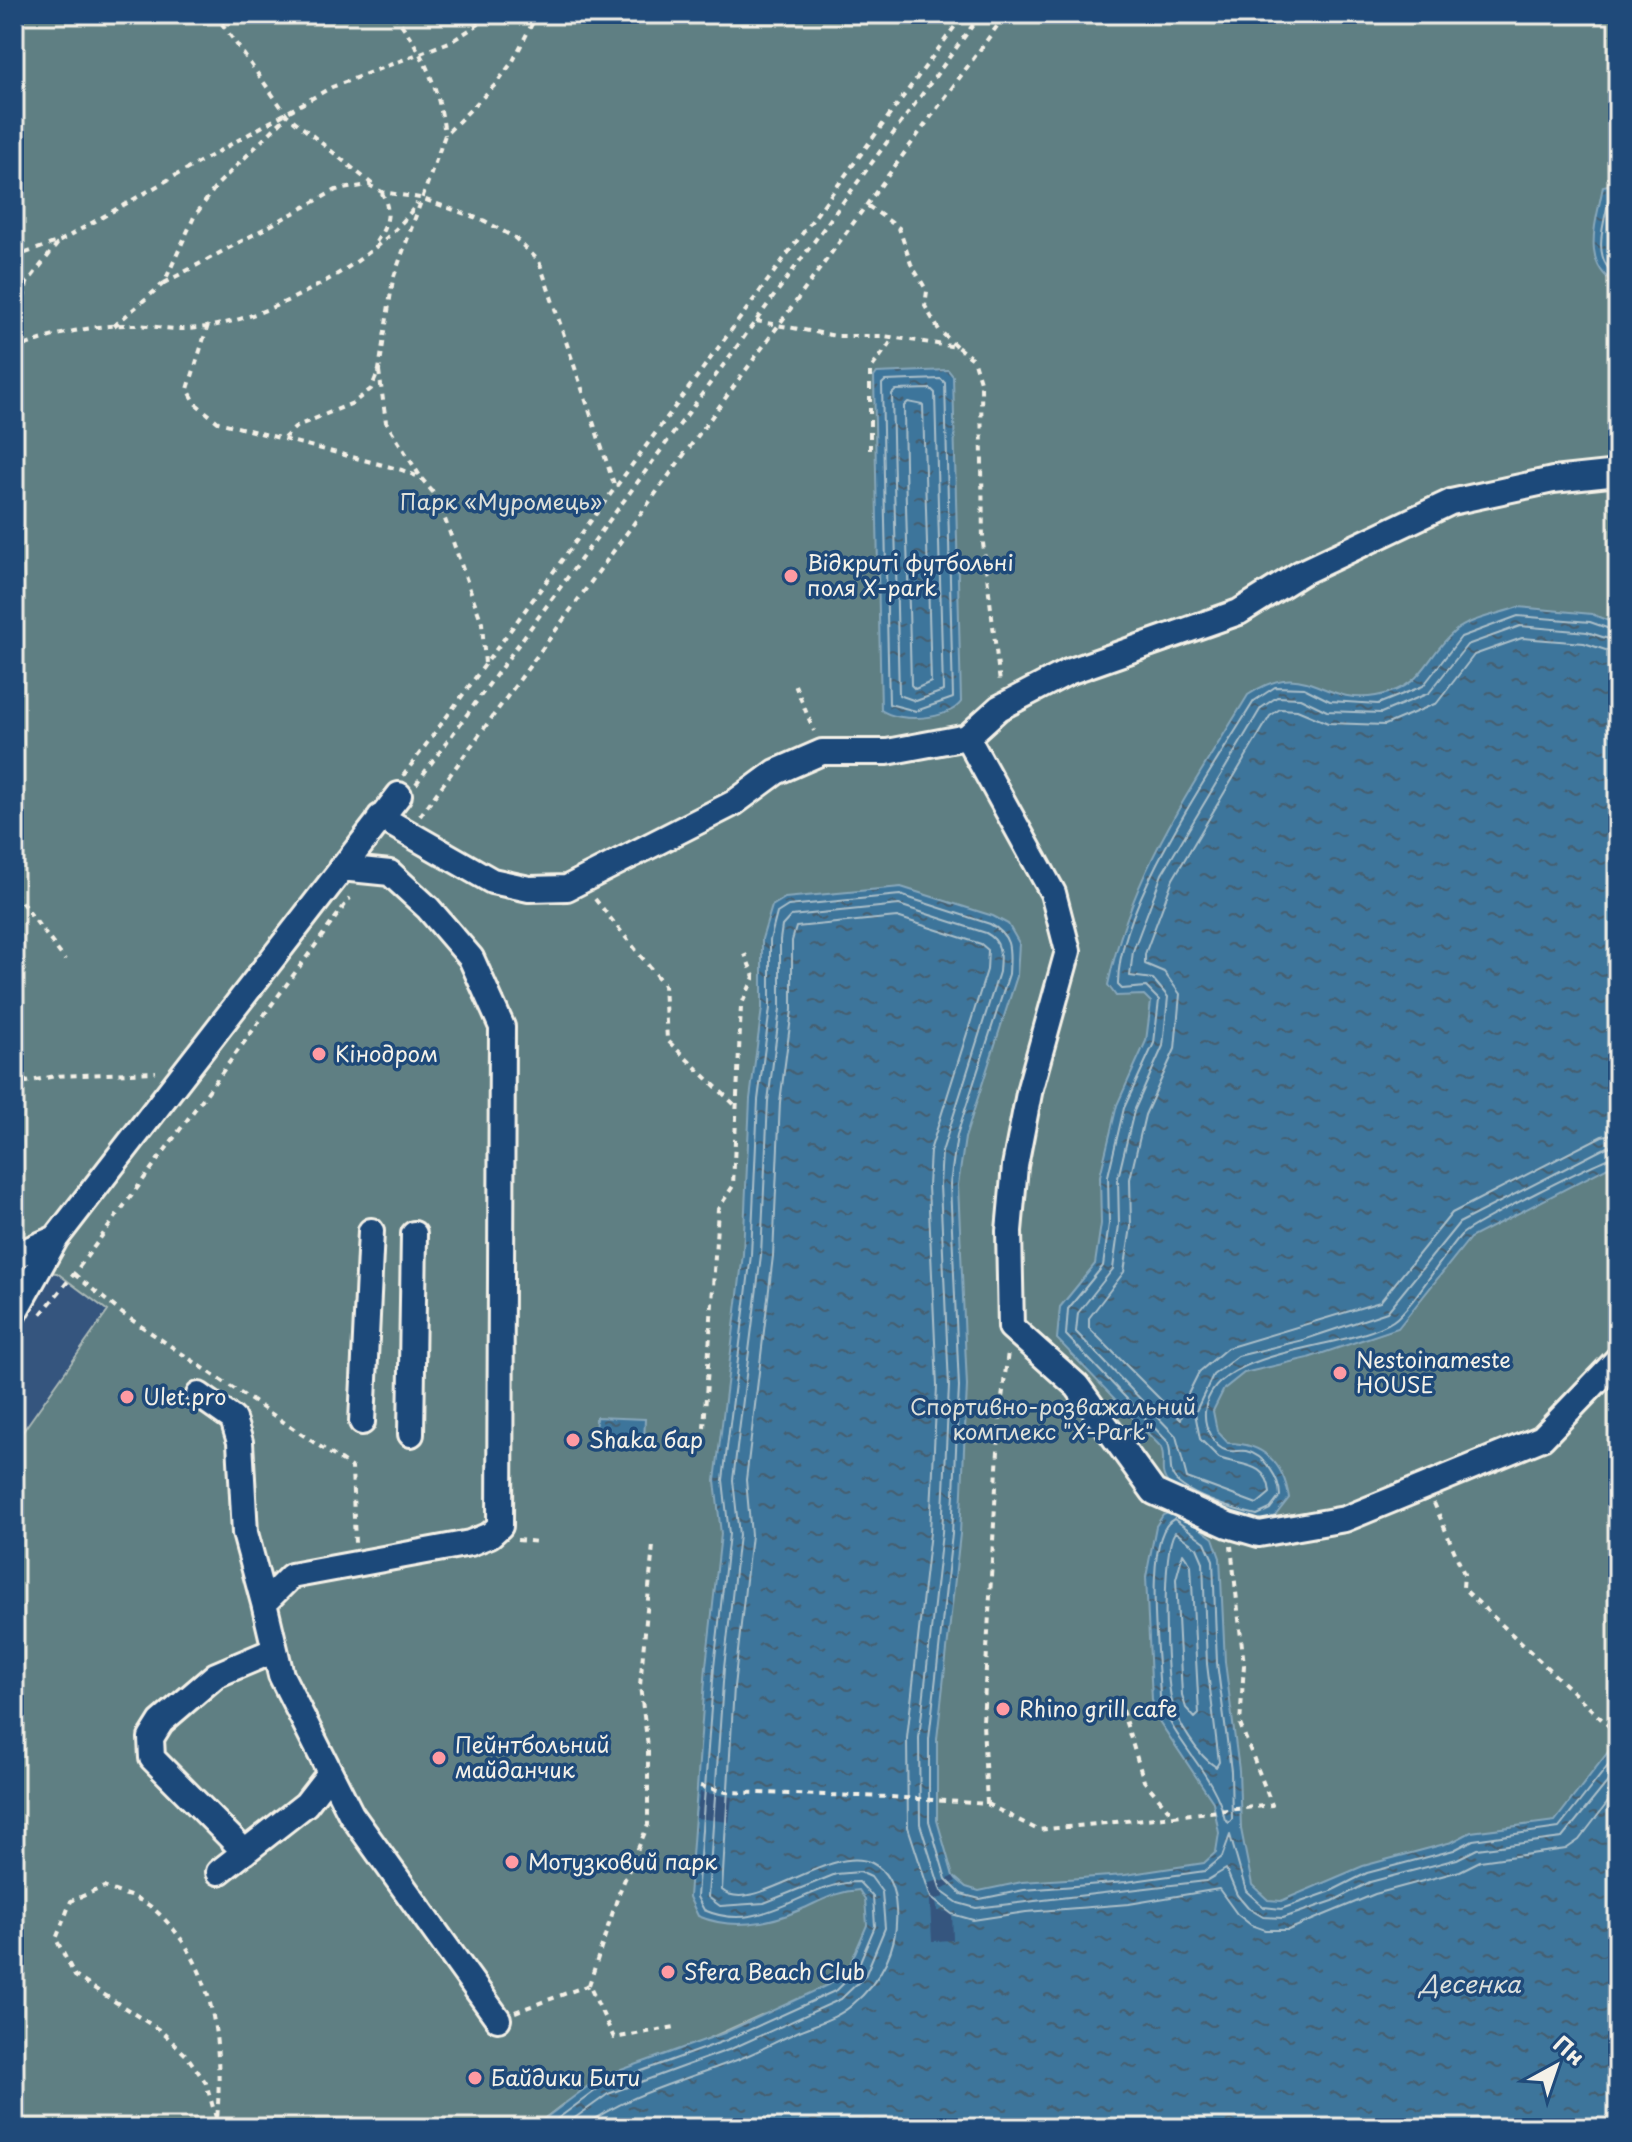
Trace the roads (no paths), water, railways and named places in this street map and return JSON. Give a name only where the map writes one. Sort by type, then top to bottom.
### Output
[{"type":"street","points":[[380,817],[492,881],[550,891],[581,881],[734,803],[776,772],[822,752],[887,752],[967,737],[999,708],[1068,672],[1239,612],[1301,573],[1451,502],[1553,480],[1618,473]]},
{"type":"street","points":[[967,737],[1053,893],[1068,951],[1030,1088],[1015,1166],[1009,1231],[1011,1327],[1077,1386],[1154,1492],[1228,1525],[1259,1534],[1345,1519],[1542,1438],[1618,1359]]},
{"type":"street","points":[[14,1313],[56,1238],[182,1071],[399,795]]},
{"type":"street","points":[[264,1603],[291,1576],[470,1543],[490,1535],[500,1526],[502,1027],[471,958],[428,908],[390,873],[341,868]]},
{"type":"street","points":[[362,1422],[371,1231]]},
{"type":"street","points":[[411,1434],[414,1234]]},
{"type":"street","points":[[14,1256],[56,1238]]},
{"type":"street","points":[[199,1395],[233,1419],[240,1442],[245,1533],[281,1675],[351,1814],[498,2019]]},
{"type":"street","points":[[245,1852],[152,1758],[151,1738],[161,1722],[216,1675],[275,1650]]},
{"type":"street","points":[[219,1872],[306,1804],[330,1773]]},
{"type":"water","points":[[1618,183],[1618,285],[1598,266],[1594,241],[1603,186]]},
{"type":"water","points":[[948,370],[953,376],[961,702],[946,713],[935,716],[899,717],[881,710],[874,377],[877,373]]},
{"type":"water","points":[[1518,607],[1592,614],[1618,625],[1618,1162],[1470,1238],[1398,1328],[1308,1358],[1244,1373],[1224,1389],[1213,1411],[1217,1431],[1228,1443],[1252,1447],[1270,1457],[1282,1475],[1289,1498],[1275,1516],[1256,1524],[1202,1505],[1167,1482],[1161,1447],[1057,1339],[1060,1307],[1095,1264],[1101,1224],[1100,1176],[1117,1105],[1146,1041],[1151,1002],[1144,995],[1116,996],[1108,985],[1118,944],[1131,906],[1165,834],[1248,695],[1268,684],[1285,680],[1300,680],[1357,697],[1392,692],[1415,679],[1460,627]]},
{"type":"water","name":"Десенка","points":[[901,887],[993,916],[1008,924],[1019,943],[1017,976],[965,1138],[958,1185],[967,1386],[960,1534],[937,1739],[937,1820],[953,1876],[966,1887],[979,1891],[1022,1882],[1125,1875],[1204,1863],[1216,1852],[1219,1833],[1213,1802],[1159,1721],[1152,1700],[1146,1577],[1156,1526],[1163,1515],[1175,1510],[1213,1538],[1220,1558],[1225,1662],[1239,1770],[1241,1829],[1252,1885],[1268,1900],[1281,1901],[1363,1866],[1452,1842],[1471,1832],[1555,1821],[1618,1739],[1618,2128],[532,2128],[599,2078],[724,2033],[832,1983],[849,1967],[867,1925],[865,1899],[859,1890],[836,1894],[775,1919],[749,1924],[723,1923],[698,1916],[689,1897],[706,1666],[721,1534],[715,1481],[743,1254],[750,1099],[762,1008],[762,939],[772,906],[785,898]]},
{"type":"water","points":[[596,1417],[645,1419],[644,1442],[595,1440]]},
{"type":"place","name":"Відкриті футбольні поля X-park","points":[[791,576]]},
{"type":"place","name":"Кінодром","points":[[319,1054]]},
{"type":"place","name":"Nestoinameste HOUSE","points":[[1340,1373]]},
{"type":"place","name":"Ulet.pro","points":[[127,1397]]},
{"type":"place","name":"Shaka бар","points":[[573,1440]]},
{"type":"place","name":"Rhino grill cafe","points":[[1003,1709]]},
{"type":"place","name":"Пейнтбольний майданчик","points":[[439,1758]]},
{"type":"place","name":"Мотузковий парк","points":[[512,1862]]},
{"type":"place","name":"Sfera Beach Club","points":[[668,1972]]},
{"type":"place","name":"Байдики Бити","points":[[475,2078]]},
{"type":"park label","name":"Парк «Муромець»","points":[[501,502]]},
{"type":"park label","name":"Спортивно-розважальний комплекс \"Х-Park\"","points":[[1053,1420]]}]
